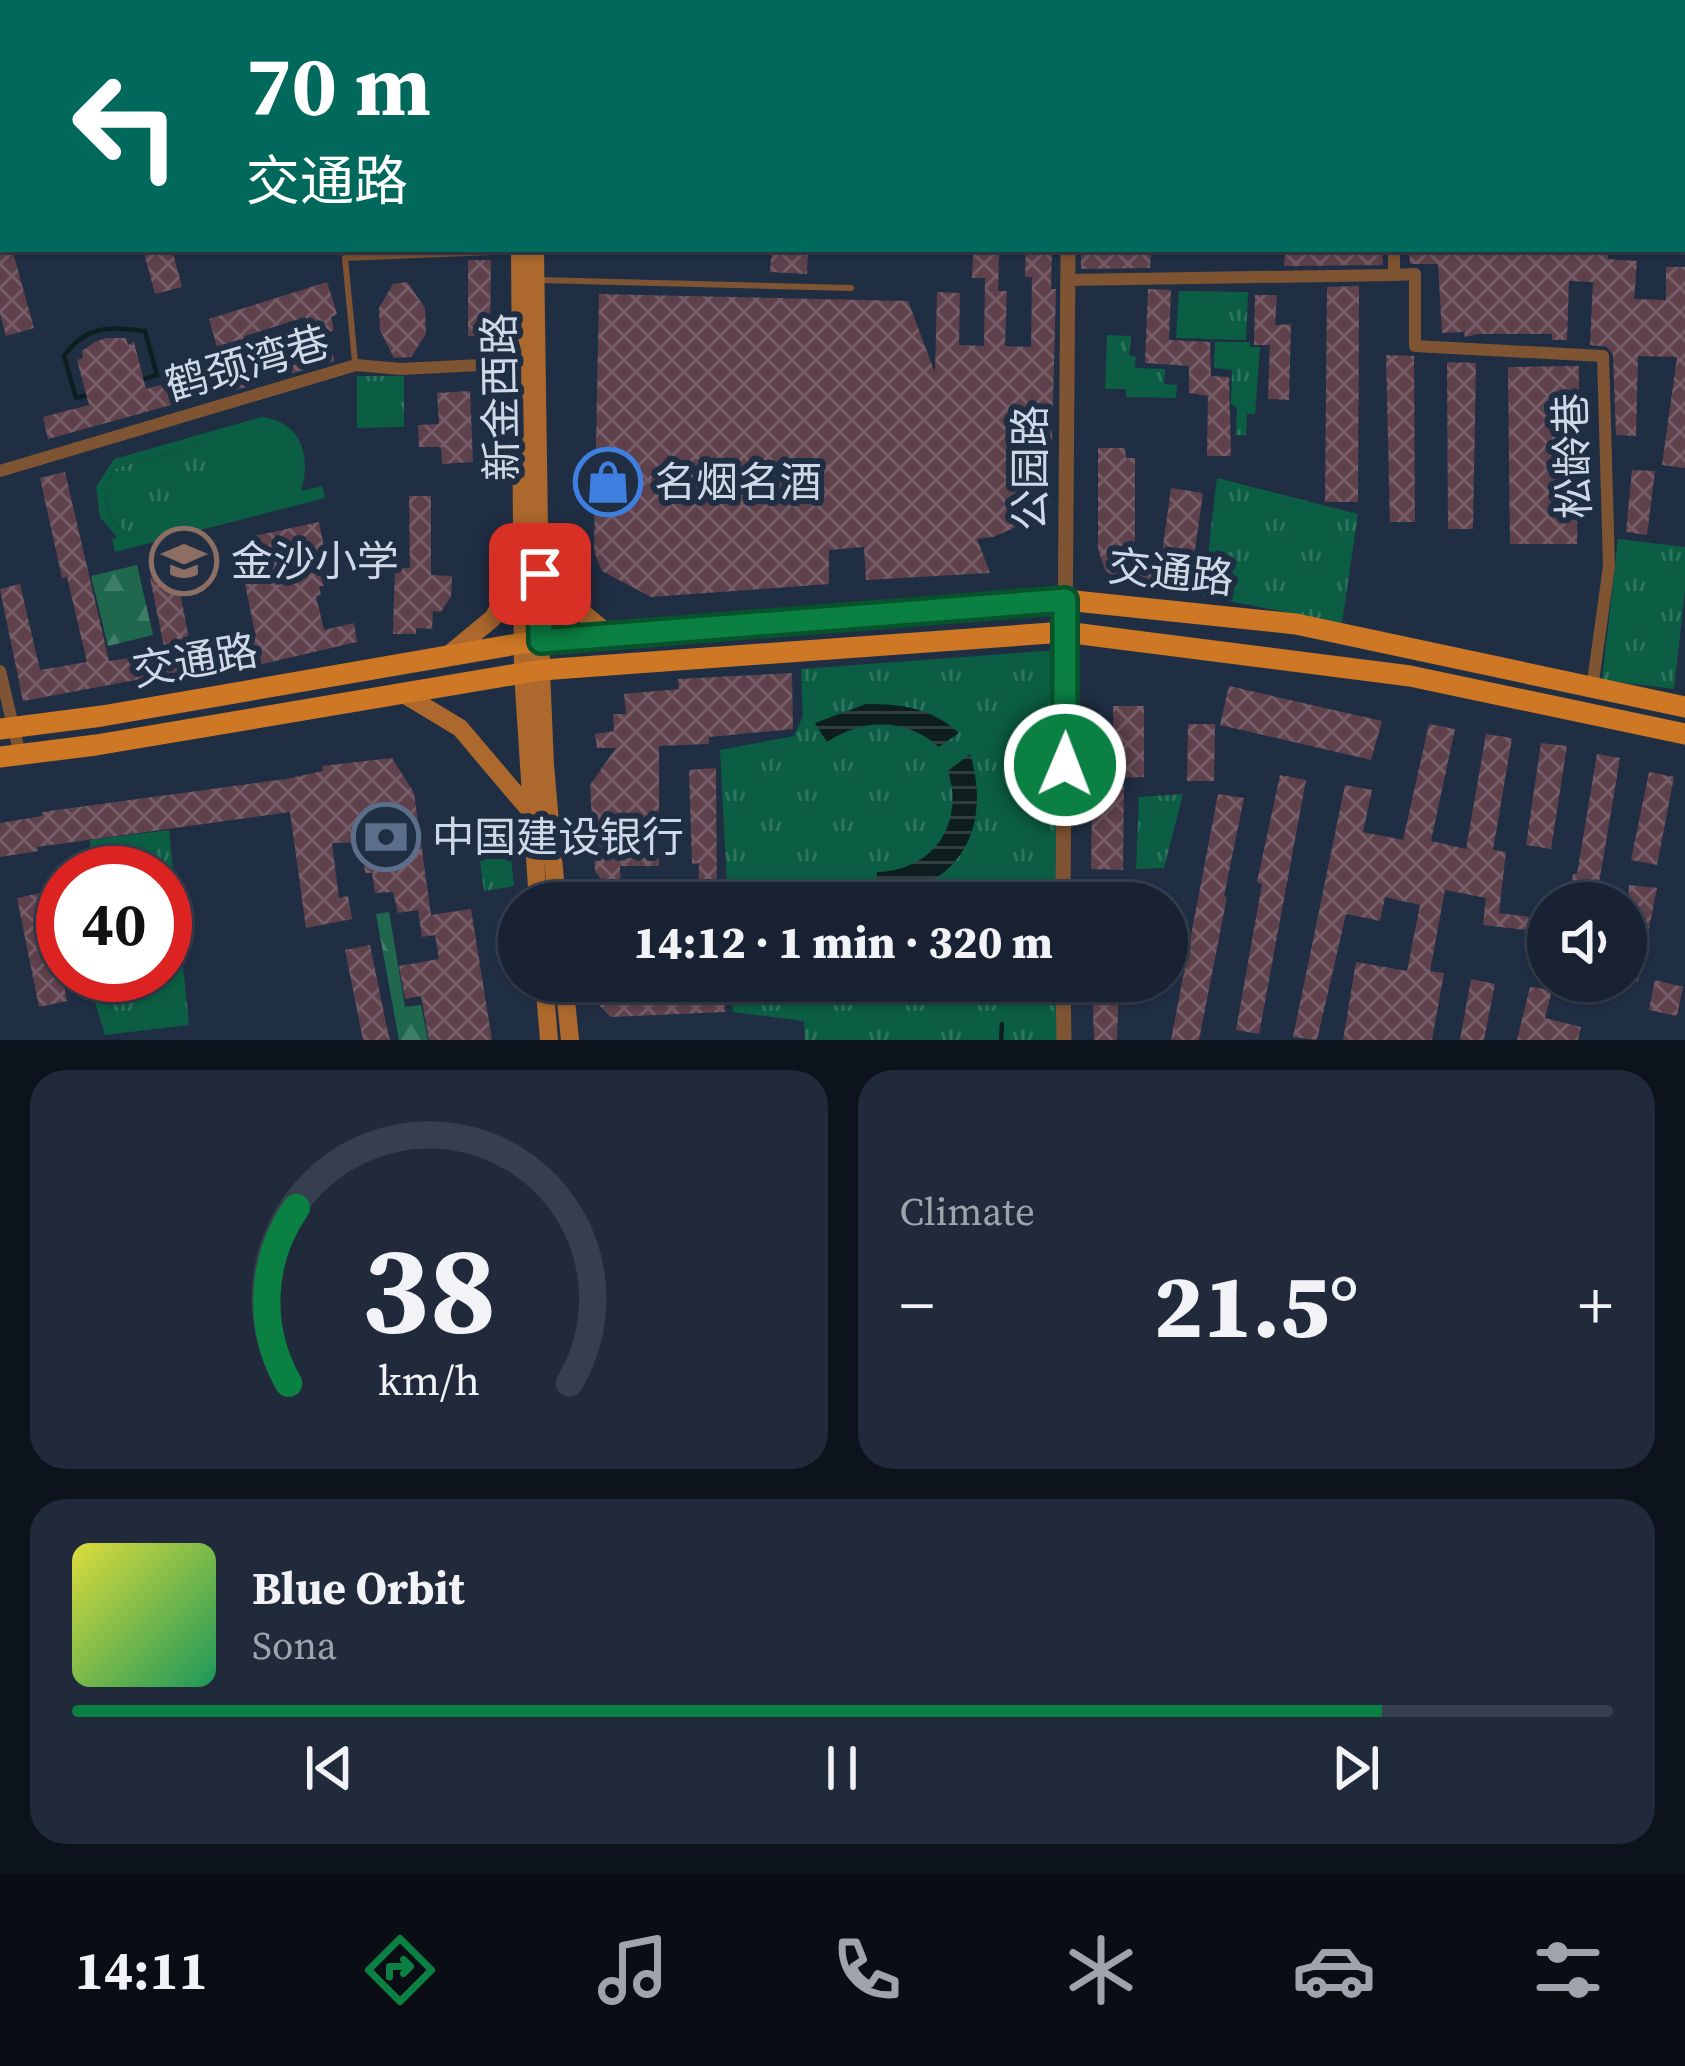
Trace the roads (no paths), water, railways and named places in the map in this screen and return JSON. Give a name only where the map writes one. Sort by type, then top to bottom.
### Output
[{"type":"main road","name":"新金西路","points":[[520,252],[524,558],[532,642]]},
{"type":"main road","name":"新金西路","points":[[535,252],[539,540],[532,642],[532,813],[537,882]]},
{"type":"main road","points":[[539,540],[584,614],[611,636]]},
{"type":"main road","points":[[444,658],[493,618],[514,587],[524,558]]},
{"type":"main road","name":"交通路","points":[[7,728],[532,642],[1065,600],[1296,624],[1685,707]]},
{"type":"main road","name":"交通路","points":[[10,756],[532,672],[1065,632],[1410,676],[1685,734]]},
{"type":"main road","name":"新金西路","points":[[532,672],[555,882]]},
{"type":"main road","points":[[402,693],[460,728],[532,813]]},
{"type":"main road","points":[[546,1002],[549,1040]]},
{"type":"main road","points":[[566,1002],[570,1040]]},
{"type":"street","name":"公园路","points":[[1063,882],[1068,252]]},
{"type":"street","name":"松龄巷","points":[[1394,252],[1394,274],[1415,274],[1415,346],[1603,356],[1609,566],[1592,688]]},
{"type":"street","points":[[1067,280],[1394,274]]},
{"type":"street","name":"鹤颈湾巷","points":[[0,471],[356,365],[401,369],[519,363]]},
{"type":"street","points":[[0,671],[10,756]]},
{"type":"street","points":[[1063,1002],[1064,1040]]},
{"type":"lane","points":[[356,365],[344,253],[403,252]]},
{"type":"lane","points":[[534,280],[851,288]]},
{"type":"waterway","points":[[91,394],[76,398],[64,356],[82,338],[100,330],[145,331],[157,375],[140,380]]},
{"type":"waterway","points":[[1001,1040],[1002,1024]]},
{"type":"place","name":"名烟名酒","points":[[608,482]]},
{"type":"place","name":"金沙小学","points":[[184,561]]},
{"type":"place","name":"中国建设银行","points":[[386,837]]}]
